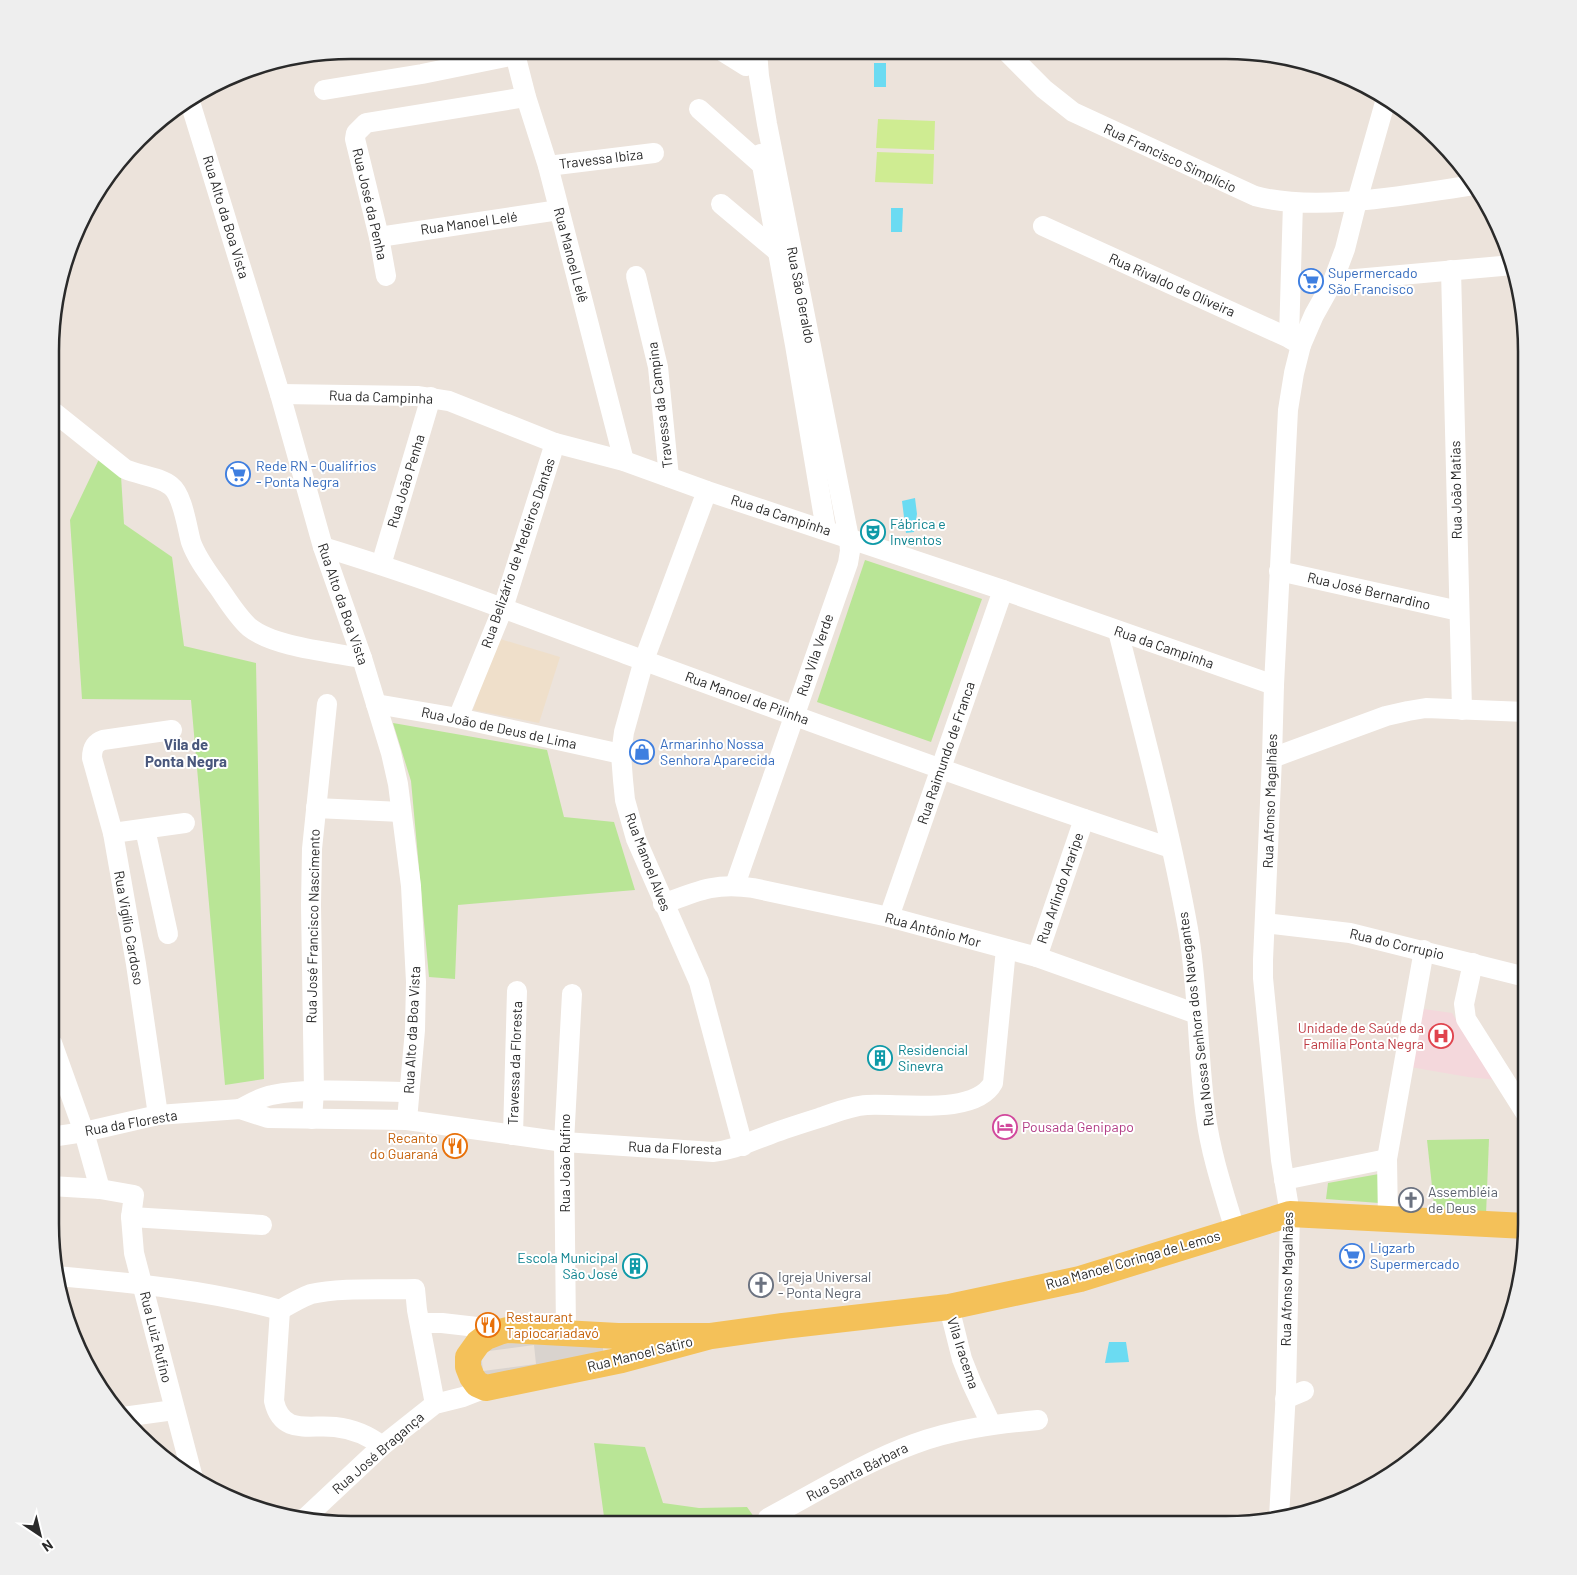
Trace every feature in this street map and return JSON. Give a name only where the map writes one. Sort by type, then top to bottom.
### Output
[{"type":"main road","name":"Rua Manoel Coringa de Lemos","points":[[711,1336],[783,1326],[949,1308],[1080,1278],[1290,1214],[1518,1226]]},
{"type":"main road","name":"Rua Manoel Sátiro","points":[[507,1330],[618,1336],[711,1336],[622,1360],[486,1388],[477,1384],[468,1367],[468,1357],[472,1349],[492,1334],[507,1330]]},
{"type":"street","points":[[324,90],[422,74],[488,59]]},
{"type":"street","name":"Rua Manoel Lelê","points":[[516,59],[526,97],[548,166],[624,461]]},
{"type":"street","name":"Rua São Geraldo","points":[[749,59],[761,164],[795,345],[826,530]]},
{"type":"street","name":"Rua São Geraldo","points":[[750,59],[759,76],[849,538]]},
{"type":"street","name":"Rua Francisco Simplício","points":[[1014,59],[1058,102],[1080,115],[1237,189],[1275,202],[1357,200],[1467,186]]},
{"type":"street","name":"Rua José da Penha","points":[[386,276],[379,237],[355,139],[356,133],[366,123],[526,97]]},
{"type":"street","name":"Rua Afonso Magalhães","points":[[1295,341],[1314,315],[1332,281],[1345,249],[1384,105]]},
{"type":"street","name":"Rua Alto da Boa Vista","points":[[191,106],[280,394],[323,546],[362,658],[391,753],[398,784],[411,886],[416,982],[415,1030],[408,1120]]},
{"type":"street","points":[[699,109],[761,164]]},
{"type":"street","name":"Travessa Ibiza","points":[[548,166],[654,152]]},
{"type":"street","name":"Rua Afonso Magalhães","points":[[1279,1512],[1285,1399],[1290,1214],[1284,1180],[1263,978],[1279,571],[1288,410],[1294,373],[1293,203]]},
{"type":"street","points":[[721,204],[777,251]]},
{"type":"street","name":"Rua Manoel Lelé","points":[[379,237],[559,210]]},
{"type":"street","name":"Rua Rivaldo de Oliveira","points":[[1043,226],[1295,341]]},
{"type":"street","points":[[1332,281],[1505,265]]},
{"type":"street","name":"Rua João Matias","points":[[1451,270],[1462,710]]},
{"type":"street","name":"Travessa da Campina","points":[[636,276],[658,367],[668,477]]},
{"type":"street","name":"Rua da Campinha","points":[[280,394],[431,398],[449,401],[555,443],[624,461],[707,491],[1003,590],[1274,685]]},
{"type":"street","name":"Rua João Penha","points":[[381,564],[431,398]]},
{"type":"street","points":[[59,416],[125,469],[166,482],[175,489],[180,500],[193,547],[239,616],[250,627],[263,636],[279,642],[362,658]]},
{"type":"street","name":"Rua Belizário de Medeiros Dantas","points":[[458,718],[503,608],[555,443]]},
{"type":"street","name":"Rua Manoel Alves","points":[[707,491],[644,660],[624,732],[622,754],[625,800],[629,820],[663,904],[699,982],[743,1146]]},
{"type":"street","name":"Rua Vila Verde","points":[[736,885],[848,563],[850,551],[849,538]]},
{"type":"street","name":"Rua Manoel de Pilinha","points":[[323,546],[381,564],[503,608],[940,770],[1172,848]]},
{"type":"street","name":"Rua José Bernardino","points":[[1279,571],[1459,612]]},
{"type":"street","name":"Rua Raimundo de Franca","points":[[889,917],[1003,590]]},
{"type":"street","name":"Rua Nossa Senhora dos Navegantes","points":[[1118,631],[1172,848],[1188,931],[1206,1120],[1214,1157],[1235,1230]]},
{"type":"street","name":"Rua José Francisco Nascimento","points":[[312,1119],[314,1092],[311,905],[313,830],[327,704]]},
{"type":"street","name":"Rua João de Deus de Lima","points":[[376,704],[458,718],[622,754]]},
{"type":"street","points":[[1272,758],[1386,716],[1426,708],[1518,712]]},
{"type":"street","name":"Rua Vigílio Cardoso","points":[[158,1115],[136,964],[113,834],[92,758],[92,750],[95,745],[103,740],[172,730]]},
{"type":"street","points":[[316,808],[401,812]]},
{"type":"street","name":"Rua Arlindo Araripe","points":[[1036,957],[1084,819]]},
{"type":"street","points":[[113,834],[185,822]]},
{"type":"street","points":[[145,829],[168,934]]},
{"type":"street","name":"Rua Antônio Mor","points":[[663,904],[707,888],[736,885],[889,917],[1036,957],[1197,1014]]},
{"type":"street","name":"Rua do Corrupio","points":[[1265,923],[1350,932],[1518,975]]},
{"type":"street","name":"Rua da Floresta","points":[[59,1136],[158,1115],[240,1109],[268,1118],[408,1120],[564,1142],[713,1152],[729,1150],[846,1108],[865,1105],[935,1106],[973,1099],[983,1095],[989,1090],[993,1082],[1006,949]]},
{"type":"street","points":[[1388,1220],[1388,1159],[1424,950]]},
{"type":"street","points":[[1473,963],[1464,1004],[1465,1015],[1517,1087]]},
{"type":"street","name":"Travessa da Floresta","points":[[513,1135],[517,991]]},
{"type":"street","name":"Rua João Rufino","points":[[566,1332],[564,1142],[572,994]]},
{"type":"street","points":[[59,1062],[84,1132],[100,1189],[59,1186]]},
{"type":"street","name":"Rua da Floresta","points":[[240,1109],[258,1099],[271,1095],[314,1092],[409,1092]]},
{"type":"street","points":[[1284,1180],[1388,1159]]},
{"type":"street","name":"Rua Luiz Rufino","points":[[100,1189],[134,1195],[131,1217],[134,1253],[190,1468]]},
{"type":"street","points":[[131,1217],[262,1225]]},
{"type":"street","points":[[63,1277],[143,1284],[248,1301],[280,1310],[311,1294],[331,1291],[415,1290],[435,1404]]},
{"type":"street","name":"Vila Iracema","points":[[949,1308],[962,1359],[991,1424]]},
{"type":"street","points":[[280,1310],[274,1400],[276,1408],[282,1417],[297,1426],[350,1429],[369,1436],[382,1446]]},
{"type":"street","name":"Rua Manoel Sátiro","points":[[420,1322],[507,1330]]},
{"type":"street","name":"Rua José Bragança","points":[[310,1514],[382,1446],[435,1404],[463,1397],[486,1388]]},
{"type":"street","points":[[1285,1399],[1304,1391]]},
{"type":"street","points":[[130,1416],[174,1410]]},
{"type":"street","name":"Rua Santa Bárbara","points":[[772,1516],[900,1450],[948,1433],[991,1424],[1038,1420]]},
{"type":"shaded area","points":[[497,638],[560,657],[539,723],[473,710]]},
{"type":"shaded area","name":"Unidade de Saúde da Família Ponta Negra","points":[[1423,1009],[1452,1013],[1473,1047],[1497,1080],[1410,1067]]},
{"type":"shaded area","points":[[602,1341],[604,1357],[484,1376],[476,1353],[483,1344]],"holes":[[[534,1345],[536,1364],[483,1371],[481,1352]]]},
{"type":"green space","points":[[878,119],[935,121],[934,150],[876,148]]},
{"type":"green space","points":[[877,152],[934,154],[933,184],[875,182]]},
{"type":"green space","points":[[100,457],[121,476],[124,524],[172,557],[184,646],[256,663],[264,1079],[225,1085],[191,700],[82,699],[70,520]]},
{"type":"green space","points":[[865,560],[982,599],[931,742],[817,702]]},
{"type":"green space","points":[[393,723],[547,750],[564,817],[614,822],[635,890],[458,905],[455,979],[429,977],[411,781]]},
{"type":"green space","points":[[1489,1139],[1486,1215],[1435,1214],[1427,1140]]},
{"type":"green space","points":[[1379,1174],[1379,1203],[1326,1199],[1328,1183]]},
{"type":"green space","points":[[594,1443],[645,1447],[663,1503],[699,1508],[747,1507],[753,1516],[604,1516]]},
{"type":"water","points":[[874,63],[886,63],[886,87],[874,87]]},
{"type":"water","points":[[891,208],[903,208],[902,232],[891,232]]},
{"type":"water","points":[[915,498],[917,514],[914,532],[906,533],[902,501]]},
{"type":"water","points":[[1109,1342],[1126,1342],[1129,1362],[1105,1363]]},
{"type":"place","name":"Supermercado São Francisco","points":[[1311,281]]},
{"type":"place","name":"Rede RN - Qualifrios - Ponta Negra","points":[[238,474]]},
{"type":"place","name":"Fábrica e Inventos","points":[[873,532]]},
{"type":"place","name":"Armarinho Nossa Senhora Aparecida","points":[[642,752]]},
{"type":"place","name":"Unidade de Saúde da Família Ponta Negra","points":[[1441,1036]]},
{"type":"place","name":"Residencial Sinevra","points":[[880,1058]]},
{"type":"place","name":"Pousada Genipapo","points":[[1005,1127]]},
{"type":"place","name":"Recanto do Guaraná","points":[[455,1146]]},
{"type":"place","name":"Assembléia de Deus","points":[[1411,1200]]},
{"type":"place","name":"Ligzarb Supermercado","points":[[1352,1256]]},
{"type":"place","name":"Escola Municipal São José","points":[[635,1266]]},
{"type":"place","name":"Igreja Universal - Ponta Negra","points":[[761,1285]]},
{"type":"place","name":"Restaurant Tapiocariadavó","points":[[488,1325]]},
{"type":"district","name":"Vila de Ponta Negra","points":[[186,754]]}]
